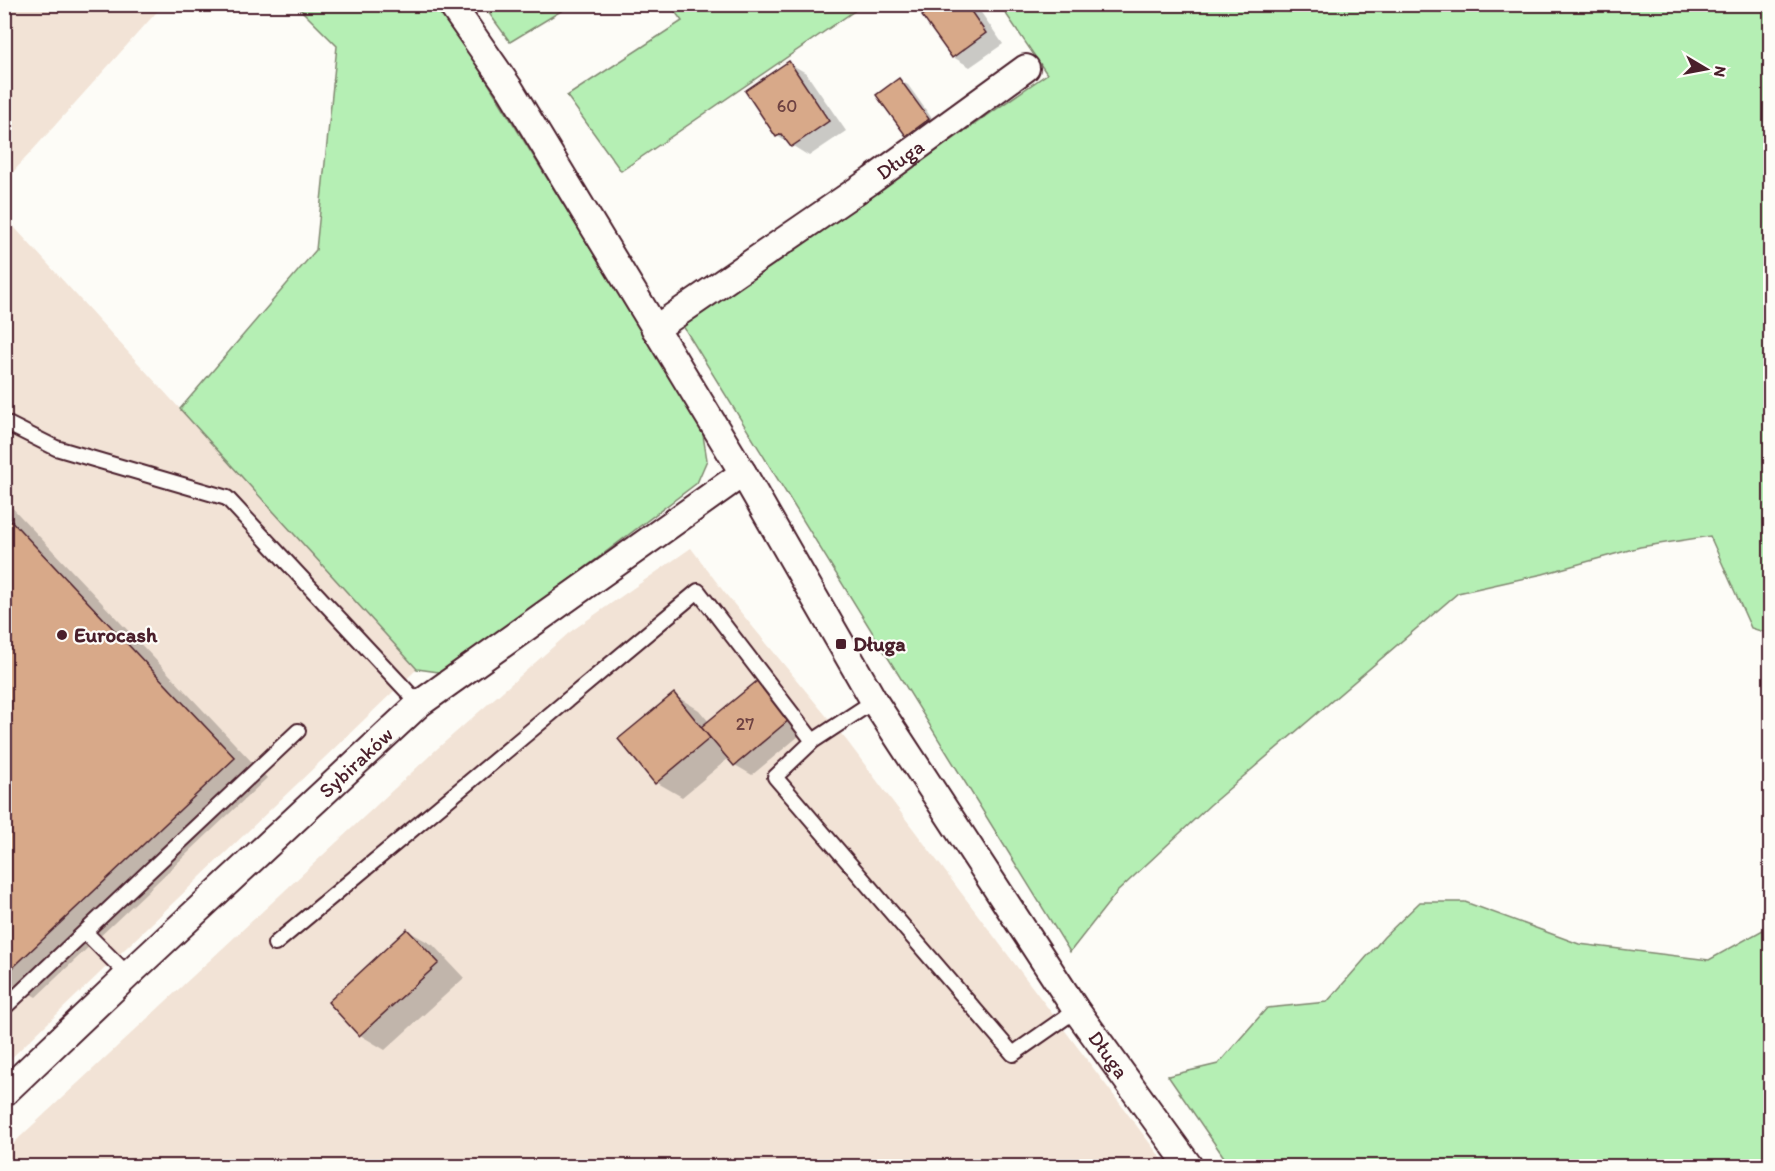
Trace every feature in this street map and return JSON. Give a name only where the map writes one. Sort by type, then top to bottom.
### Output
[{"type":"street","name":"Długa","points":[[455,6],[510,89],[743,473],[874,701],[1076,1011],[1189,1167]]},
{"type":"street","name":"Długa","points":[[655,329],[872,180],[1026,68]]},
{"type":"street","name":"Sybiraków","points":[[4,1093],[419,704],[743,473]]},
{"type":"lane","points":[[4,422],[56,448],[227,498],[419,704]]},
{"type":"lane","points":[[275,944],[698,591],[813,741]]},
{"type":"lane","points":[[874,701],[813,741],[775,777],[1013,1054],[1076,1011]]},
{"type":"lane","points":[[4,1008],[298,731]]},
{"type":"lane","points":[[85,932],[128,975]]},
{"type":"shaded area","points":[[4,5],[163,5],[5,181]]},
{"type":"shaded area","points":[[5,217],[417,669],[5,1064]]},
{"type":"shaded area","points":[[691,548],[724,592],[847,741],[1167,1166],[5,1166],[5,1152],[20,1137],[438,748],[570,632]]},
{"type":"green space","points":[[296,5],[434,5],[477,65],[702,429],[707,460],[697,483],[446,673],[417,669],[180,409],[316,250],[337,46]]},
{"type":"green space","points":[[483,5],[571,5],[510,42]]},
{"type":"green space","points":[[670,5],[863,5],[621,171],[567,96],[682,21]]},
{"type":"green space","points":[[1000,5],[1770,5],[1770,634],[1751,628],[1710,536],[1640,547],[1543,574],[1458,593],[1210,805],[1117,892],[1070,952],[683,326],[1047,74]]},
{"type":"green space","points":[[1420,902],[1465,902],[1579,944],[1709,960],[1770,926],[1770,1166],[1230,1166],[1168,1076],[1218,1064],[1267,1008],[1327,1002],[1384,937]]},
{"type":"building","points":[[938,4],[966,4],[986,33],[952,58],[922,16]]},
{"type":"building","points":[[789,61],[829,121],[791,147],[781,134],[776,137],[745,91]]},
{"type":"building","points":[[899,78],[929,119],[906,136],[876,95]]},
{"type":"building","name":"Eurocash","points":[[4,513],[235,758],[4,976]]},
{"type":"building","points":[[757,681],[789,720],[734,766],[701,727]]},
{"type":"building","points":[[674,693],[710,738],[655,784],[618,739]]},
{"type":"building","points":[[407,929],[439,963],[359,1036],[328,1002]]},
{"type":"place","name":"Eurocash","points":[[62,635]]},
{"type":"place","name":"Długa","points":[[841,644]]}]
